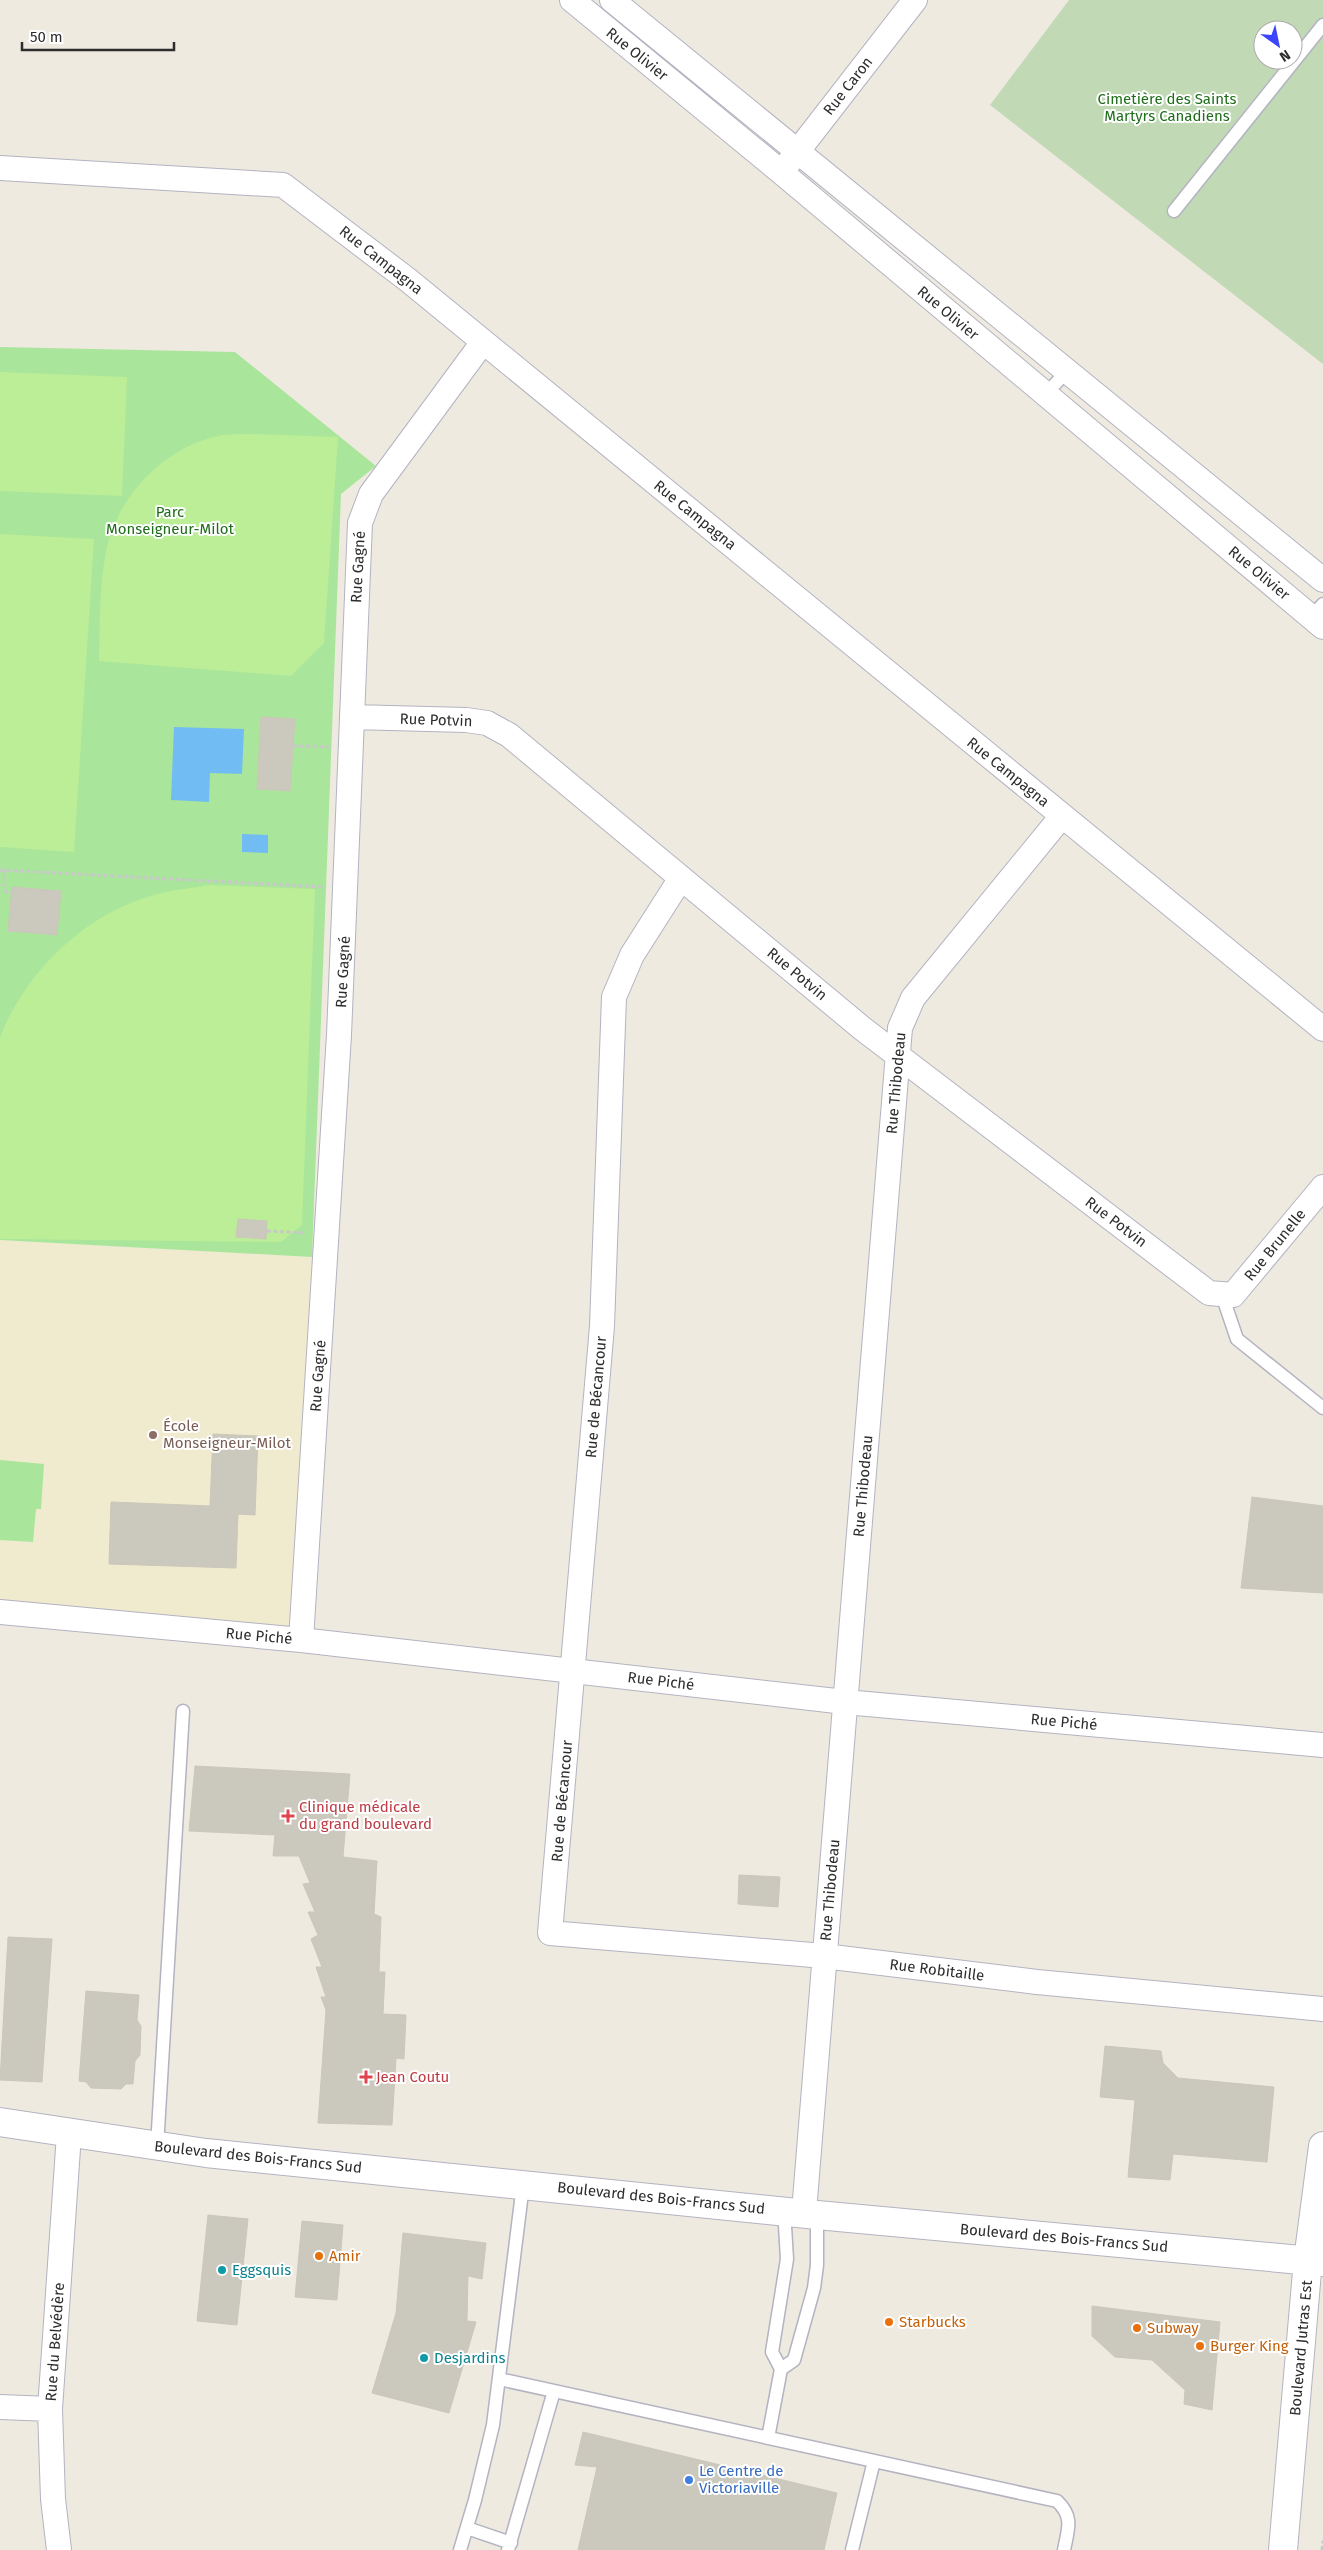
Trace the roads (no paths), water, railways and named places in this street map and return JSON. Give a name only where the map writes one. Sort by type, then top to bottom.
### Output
[{"type":"street","name":"Rue Olivier","points":[[572,0],[1046,394],[1319,616]]},
{"type":"street","name":"Rue Olivier","points":[[612,0],[1323,580]]},
{"type":"street","name":"Rue Caron","points":[[781,172],[914,0]]},
{"type":"street","name":"Rue Campagna","points":[[0,168],[283,185],[408,280],[1323,1030]]},
{"type":"street","name":"Rue Gagné","points":[[301,1640],[346,888],[360,523],[372,494],[483,342]]},
{"type":"street","name":"Rue Potvin","points":[[352,717],[487,723],[509,735],[899,1057],[1210,1293],[1222,1295]]},
{"type":"street","name":"Rue Thibodeau","points":[[801,2212],[824,1956],[900,1028],[913,998],[1062,816]]},
{"type":"street","name":"Rue de Bécancour","points":[[550,1933],[602,1326],[614,998],[632,955],[681,878]]},
{"type":"street","name":"Rue Brunelle","points":[[1222,1295],[1233,1295],[1244,1284],[1323,1187]]},
{"type":"street","name":"Rue Piché","points":[[0,1612],[301,1640],[845,1702],[1323,1745]]},
{"type":"street","name":"Rue Robitaille","points":[[550,1933],[824,1956],[1037,1982],[1323,2009]]},
{"type":"street","name":"Boulevard des Bois-Francs Sud","points":[[0,2122],[157,2146],[523,2185],[1316,2261]]},
{"type":"street","name":"Rue du Belvédère","points":[[59,2550],[53,2499],[50,2409],[69,2134]]},
{"type":"street","name":"Boulevard Jutras Est","points":[[1283,2550],[1316,2261],[1323,2146]]},
{"type":"street","points":[[0,2408],[50,2409]]},
{"type":"lane","points":[[1174,211],[1323,25]]},
{"type":"lane","points":[[1046,394],[1067,371]]},
{"type":"lane","points":[[1222,1295],[1237,1339],[1323,1408]]},
{"type":"lane","points":[[157,2146],[182,1711]]},
{"type":"lane","points":[[460,2550],[493,2425],[523,2185]]},
{"type":"lane","points":[[780,2369],[794,2360],[814,2288],[817,2265],[801,2212]]},
{"type":"lane","points":[[768,2438],[780,2369],[772,2352],[787,2259],[801,2212]]},
{"type":"lane","points":[[499,2379],[1057,2501],[1066,2510],[1069,2522],[1064,2550]]},
{"type":"lane","points":[[466,2528],[510,2546],[554,2391]]},
{"type":"lane","points":[[852,2550],[874,2461]]},
{"type":"water","points":[[174,727],[244,729],[242,774],[210,773],[209,802],[171,800]]},
{"type":"water","points":[[242,834],[268,835],[268,853],[242,852]]},
{"type":"place","name":"École Monseigneur-Milot","points":[[153,1435]]},
{"type":"place","name":"Clinique médicale du grand boulevard","points":[[288,1816]]},
{"type":"place","name":"Jean Coutu","points":[[366,2077]]},
{"type":"place","name":"Amir","points":[[319,2256]]},
{"type":"place","name":"Eggsquis","points":[[222,2270]]},
{"type":"place","name":"Starbucks","points":[[889,2322]]},
{"type":"place","name":"Subway","points":[[1137,2328]]},
{"type":"place","name":"Burger King","points":[[1200,2346]]},
{"type":"place","name":"Desjardins","points":[[424,2358]]},
{"type":"place","name":"Le Centre de Victoriaville","points":[[689,2480]]},
{"type":"park label","name":"Cimetière des Saints Martyrs Canadiens","points":[[1167,108]]},
{"type":"park label","name":"Parc Monseigneur-Milot","points":[[170,520]]}]
